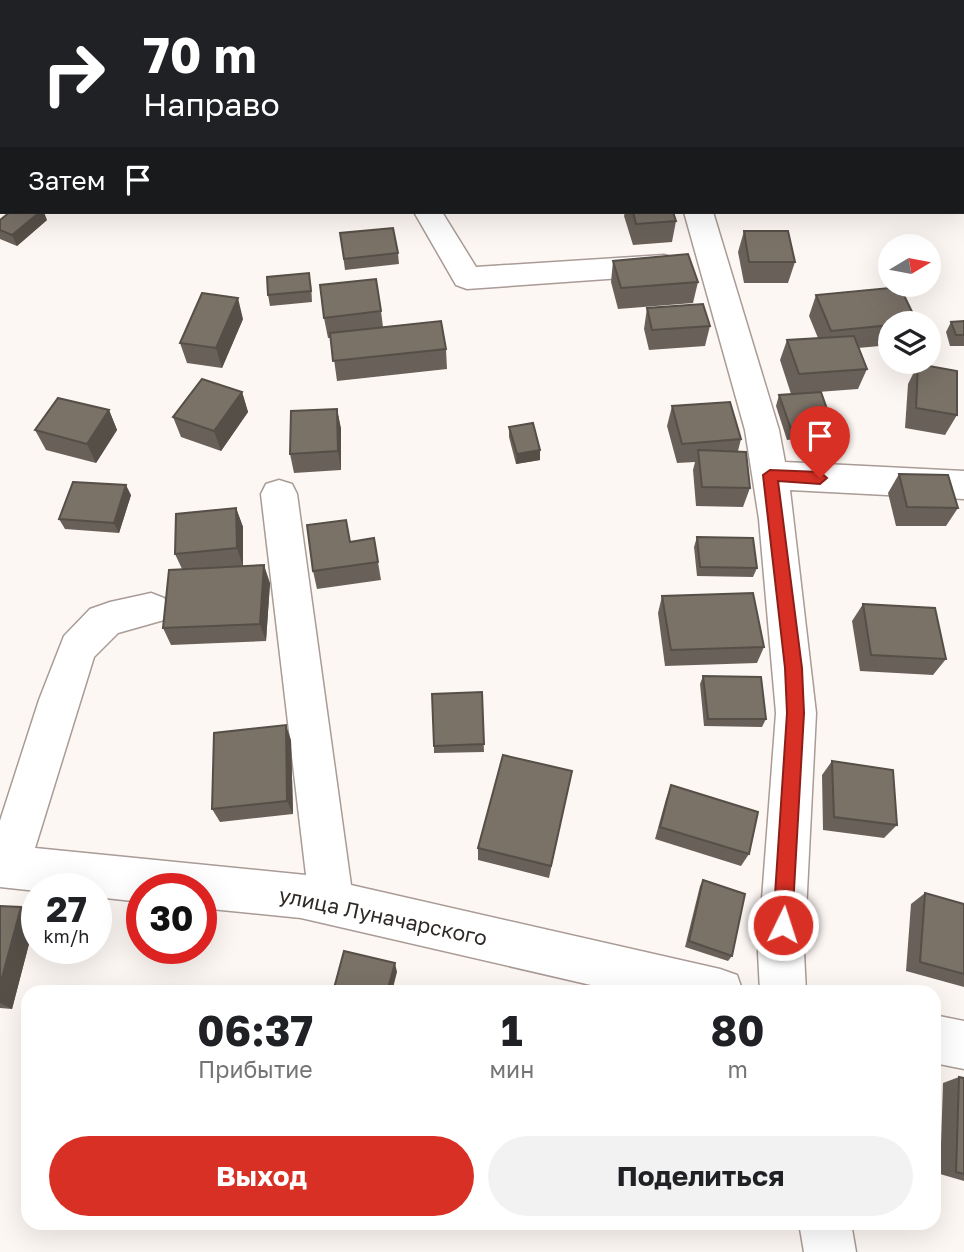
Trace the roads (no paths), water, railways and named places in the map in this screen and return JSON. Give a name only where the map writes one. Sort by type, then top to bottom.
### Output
[{"type":"street","points":[[429,214],[467,278],[714,262]]},
{"type":"street","points":[[699,214],[762,430],[770,475],[793,668],[796,713],[781,951],[783,985]]},
{"type":"street","points":[[770,475],[964,485]]},
{"type":"street","points":[[279,494],[331,902]]},
{"type":"street","points":[[4,867],[78,648],[104,621],[124,613],[151,609]]},
{"type":"street","name":"улица Луначарского","points":[[4,867],[301,895],[690,985]]},
{"type":"street","points":[[941,1040],[964,1045]]},
{"type":"street","points":[[826,1230],[830,1252]]}]
